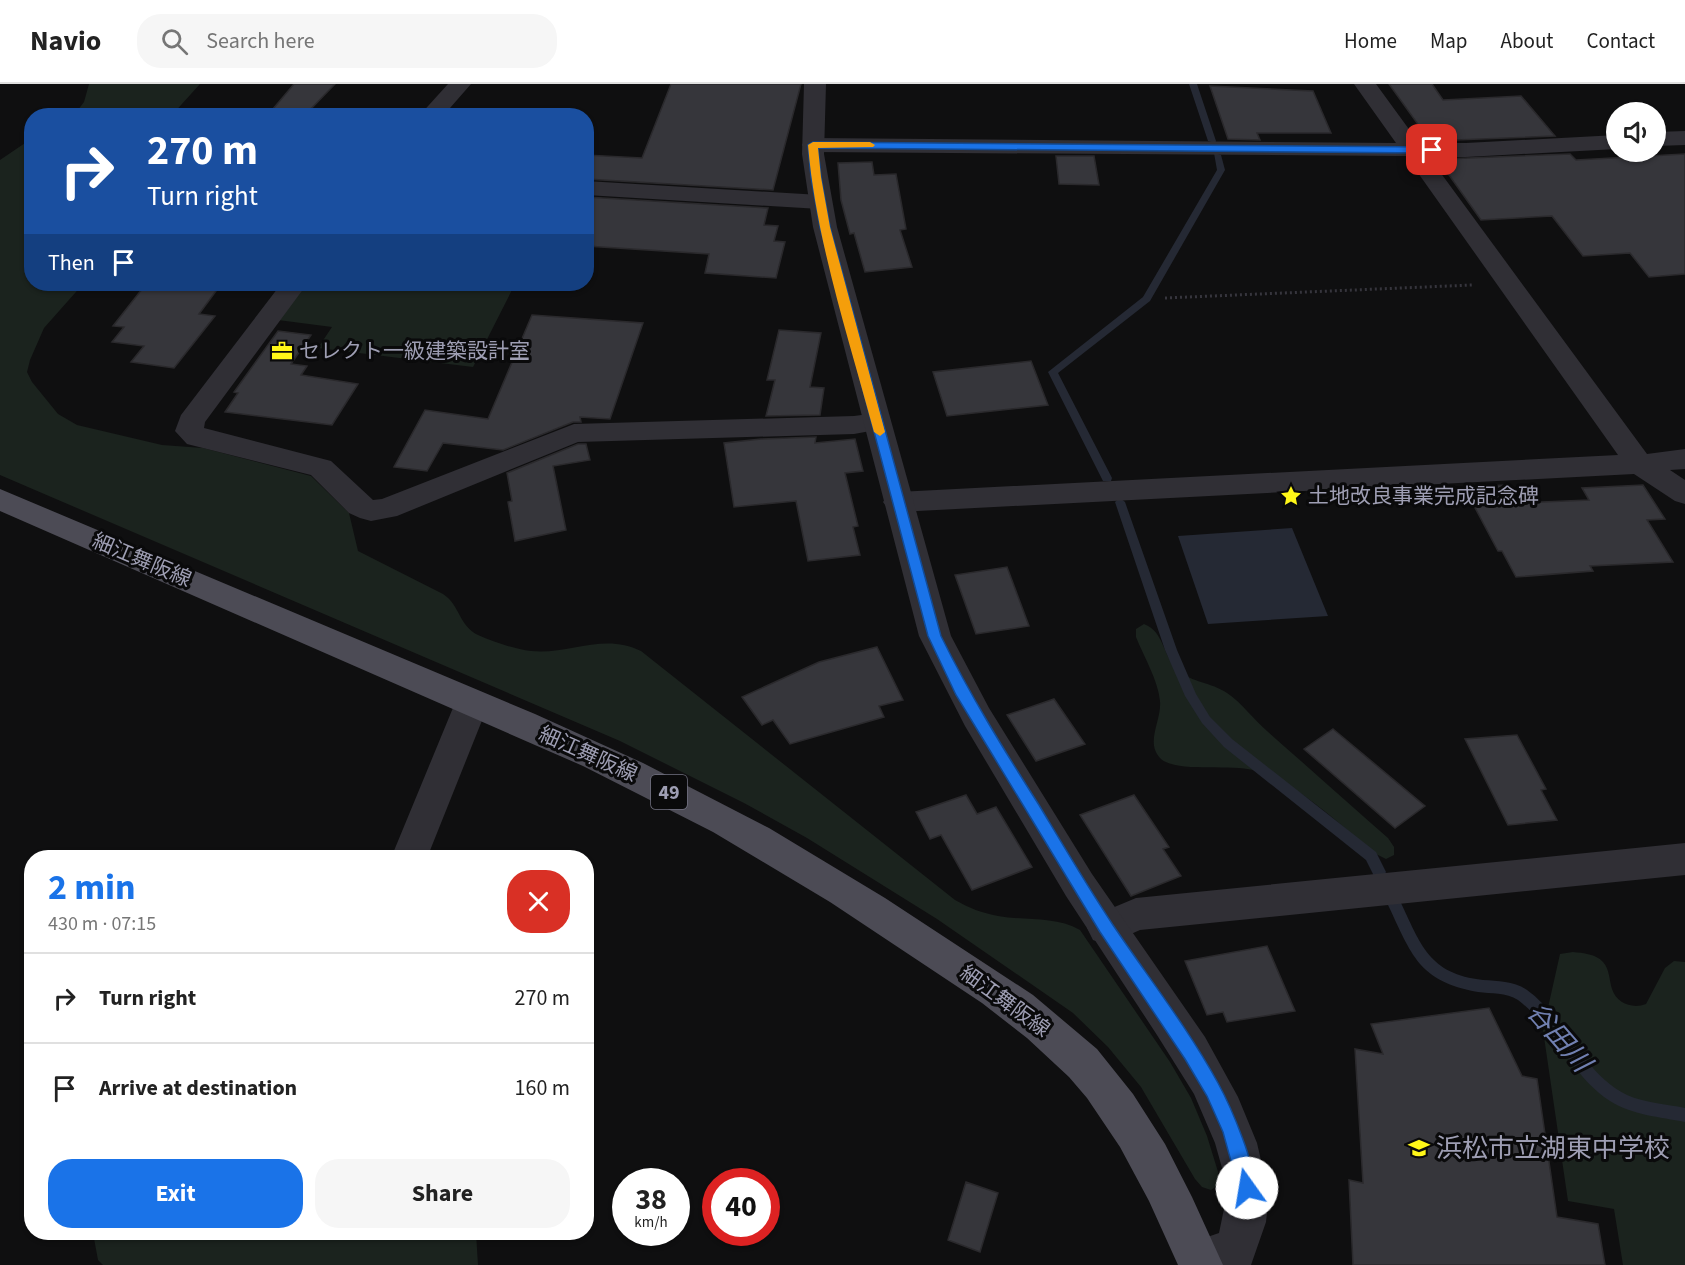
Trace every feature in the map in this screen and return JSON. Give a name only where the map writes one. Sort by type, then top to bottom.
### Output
[{"type":"main road","name":"細江舞阪線","points":[[0,499],[625,770],[770,846],[919,940],[1053,1034],[1085,1065],[1114,1102],[1166,1191],[1200,1263]]},
{"type":"street","points":[[438,108],[460,84]]},
{"type":"street","points":[[815,84],[813,145],[820,201],[926,609],[947,664],[961,691],[1106,928],[1191,1053],[1213,1090],[1231,1131],[1245,1174],[1248,1201],[1244,1226],[1235,1250],[1200,1263]]},
{"type":"street","points":[[1365,84],[1415,150],[1639,464],[1685,494]]},
{"type":"street","points":[[1666,139],[1685,138]]},
{"type":"street","points":[[813,145],[1475,150],[1606,143]]},
{"type":"street","points":[[594,188],[820,201]]},
{"type":"street","points":[[289,291],[191,421],[189,431],[197,437],[321,468],[359,506],[371,511],[386,509],[552,440],[574,434],[598,431],[854,425],[877,422]]},
{"type":"street","points":[[898,502],[1639,464],[1685,459]]},
{"type":"street","points":[[412,850],[472,703]]},
{"type":"street","points":[[1106,928],[1136,914],[1685,858]]},
{"type":"path","points":[[1164,298],[1510,283]]},
{"type":"shaded area","points":[[89,84],[200,84],[178,108],[79,108],[84,102]]},
{"type":"shaded area","points":[[24,144],[24,291],[77,291],[44,328],[27,372],[32,382],[58,414],[77,425],[162,445],[203,448],[311,476],[349,513],[358,551],[443,594],[453,604],[467,626],[478,635],[504,645],[531,651],[614,644],[641,651],[955,900],[992,915],[1050,921],[1080,930],[1170,1062],[1191,1098],[1207,1136],[1219,1175],[1217,1186],[1211,1190],[1202,1187],[1195,1179],[1141,1087],[1108,1047],[1073,1013],[937,919],[807,838],[744,803],[620,741],[0,475],[0,160]]},
{"type":"shaded area","points":[[300,291],[511,291],[473,367],[318,348],[332,327],[278,320]]},
{"type":"shaded area","points":[[1292,528],[1328,616],[1208,624],[1178,536]]},
{"type":"shaded area","points":[[1144,624],[1160,638],[1169,658],[1178,670],[1189,678],[1221,689],[1232,697],[1262,727],[1388,838],[1394,847],[1394,855],[1386,859],[1376,854],[1302,794],[1269,776],[1243,768],[1177,765],[1167,763],[1160,758],[1154,745],[1160,708],[1159,693],[1136,637],[1136,629]]},
{"type":"shaded area","points":[[1573,952],[1589,954],[1600,959],[1607,968],[1614,994],[1622,1002],[1636,1006],[1646,1004],[1665,968],[1674,961],[1685,962],[1685,1265],[1623,1265],[1614,1209],[1568,1201],[1543,1030],[1560,954]]},
{"type":"shaded area","points":[[94,1240],[476,1240],[478,1265],[103,1265],[98,1260]]},
{"type":"building","points":[[294,84],[335,84],[312,108],[274,108]]},
{"type":"building","points":[[671,84],[801,84],[773,190],[594,179],[594,155],[642,158]]},
{"type":"building","points":[[1389,84],[1432,84],[1443,100],[1521,96],[1555,136],[1430,141]]},
{"type":"building","points":[[1210,86],[1313,91],[1331,133],[1257,133],[1260,140],[1228,139]]},
{"type":"building","points":[[1570,154],[1576,160],[1606,158],[1606,162],[1666,162],[1666,155],[1685,154],[1685,274],[1649,277],[1630,253],[1583,256],[1552,216],[1481,220],[1444,168],[1451,168],[1444,159]]},
{"type":"building","points":[[1056,156],[1094,156],[1099,185],[1059,184]]},
{"type":"building","points":[[872,162],[874,175],[896,174],[906,229],[900,230],[912,267],[865,272],[854,233],[850,234],[841,200],[838,163]]},
{"type":"building","points":[[594,197],[768,208],[764,225],[778,226],[774,241],[785,242],[776,278],[705,273],[709,254],[594,247]]},
{"type":"building","points":[[140,291],[216,291],[199,314],[215,316],[174,368],[131,362],[144,346],[112,342],[124,327],[113,326]]},
{"type":"building","points":[[532,315],[643,323],[610,419],[580,417],[581,422],[573,422],[503,450],[443,443],[427,471],[394,467],[425,410],[488,419]]},
{"type":"building","points":[[779,330],[821,333],[810,387],[824,388],[820,415],[766,416],[775,380],[767,380]]},
{"type":"building","points":[[278,331],[311,335],[291,364],[307,366],[301,375],[358,384],[332,425],[225,412],[238,393],[234,392]]},
{"type":"building","points":[[1031,361],[1048,405],[947,416],[933,372]]},
{"type":"building","points":[[816,437],[815,443],[855,439],[863,471],[845,473],[858,526],[853,527],[860,555],[808,561],[796,501],[734,507],[724,443]]},
{"type":"building","points":[[578,444],[586,444],[590,460],[553,466],[566,530],[515,541],[508,502],[512,501],[507,473]]},
{"type":"building","points":[[1507,485],[1517,503],[1589,500],[1582,488],[1643,485],[1665,519],[1647,520],[1673,562],[1590,566],[1593,571],[1516,577],[1502,551],[1498,551],[1464,487]]},
{"type":"building","points":[[1007,567],[1029,626],[976,634],[955,575]]},
{"type":"building","points":[[877,647],[903,700],[879,706],[884,717],[790,744],[773,720],[762,725],[742,697],[819,662]]},
{"type":"building","points":[[1054,699],[1085,744],[1036,761],[1007,715]]},
{"type":"building","points":[[1333,729],[1425,806],[1395,828],[1304,749]]},
{"type":"building","points":[[1517,735],[1546,789],[1541,790],[1557,820],[1508,825],[1465,739]]},
{"type":"building","points":[[966,795],[977,814],[996,807],[1032,867],[972,890],[941,835],[930,839],[916,812]]},
{"type":"building","points":[[1134,795],[1169,847],[1163,849],[1181,876],[1131,896],[1080,815]]},
{"type":"building","points":[[1267,946],[1295,1011],[1227,1022],[1223,1012],[1207,1015],[1185,961]]},
{"type":"building","name":"浜松市立湖東中学校","points":[[1489,1008],[1522,1076],[1537,1079],[1557,1217],[1598,1224],[1605,1265],[1353,1265],[1349,1180],[1363,1183],[1355,1049],[1383,1054],[1371,1024]]},
{"type":"building","points":[[966,1182],[998,1193],[980,1252],[948,1240]]},
{"type":"waterway","points":[[1193,84],[1212,141]]},
{"type":"waterway","points":[[1107,478],[1053,372],[1147,299],[1221,170],[1217,155]]},
{"type":"waterway","points":[[1120,502],[1171,650],[1191,696],[1206,720],[1228,743],[1371,856],[1379,872]]},
{"type":"waterway","name":"谷田川","points":[[1395,905],[1417,950],[1434,970],[1462,983],[1518,992],[1547,1018],[1589,1073],[1615,1096],[1639,1106],[1685,1115]]},
{"type":"slow traffic","points":[[870,145],[813,145],[825,227],[880,432]]},
{"type":"place","name":"セレクト一級建築設計室","points":[[282,351]]},
{"type":"place","name":"土地改良事業完成記念碑","points":[[1291,496]]},
{"type":"place","name":"浜松市立湖東中学校","points":[[1419,1148]]},
{"type":"route","points":[[1247,1188],[1245,1174],[1231,1131],[1213,1090],[1191,1053],[1106,928],[997,750],[961,691],[935,636],[825,227],[813,145],[1432,150]]}]
